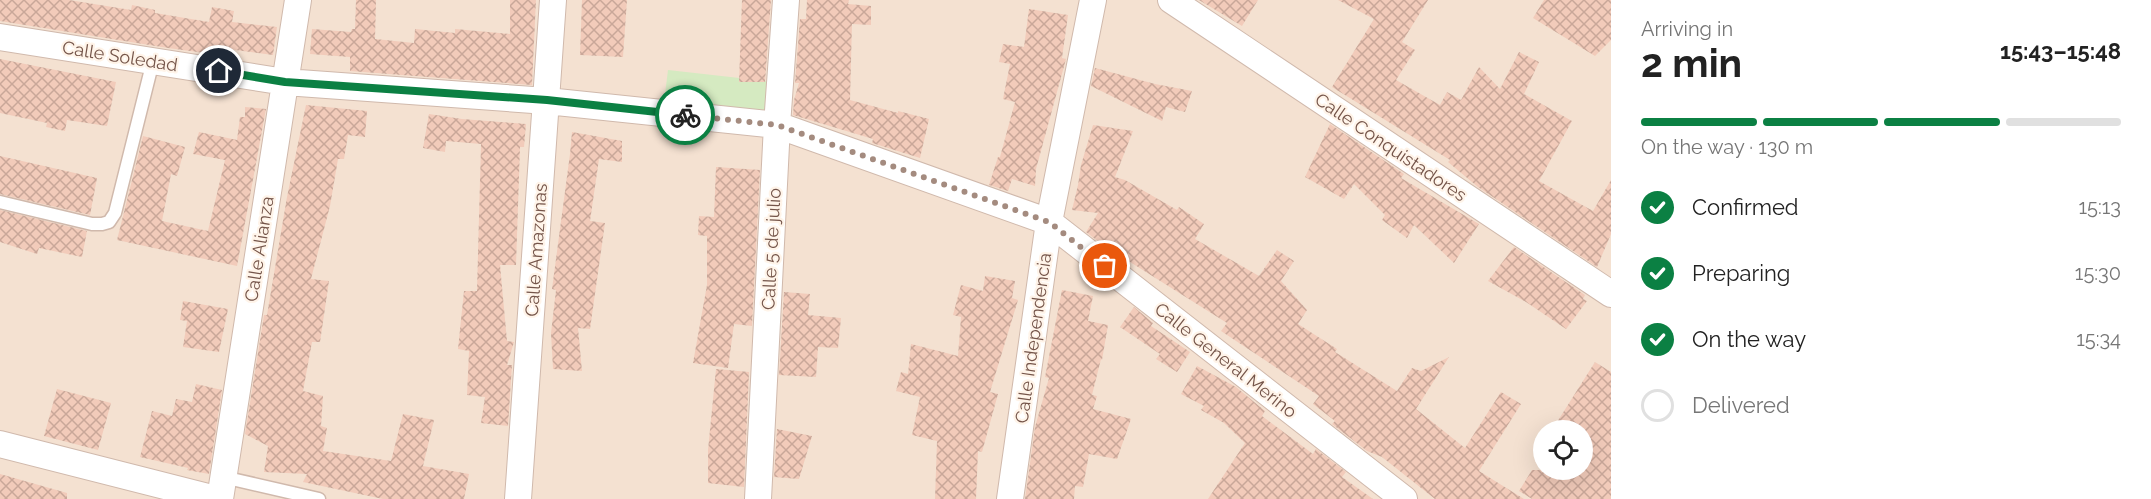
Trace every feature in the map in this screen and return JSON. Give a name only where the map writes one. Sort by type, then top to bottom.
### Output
[{"type":"street","name":"Calle Alianza","points":[[220,492],[298,0]]},
{"type":"street","name":"Calle Amazonas","points":[[518,499],[553,0]]},
{"type":"street","name":"Calle 5 de julio","points":[[758,499],[777,125],[786,0]]},
{"type":"street","name":"Calle Independencia","points":[[1010,499],[1049,222],[1093,0]]},
{"type":"street","name":"Calle Conquistadores","points":[[1171,0],[1611,294]]},
{"type":"street","name":"Calle Soledad","points":[[0,37],[285,82],[547,100],[777,125]]},
{"type":"street","name":"Calle General Merino","points":[[777,125],[1049,222],[1404,499]]},
{"type":"street","points":[[0,444],[220,492]]},
{"type":"lane","points":[[0,202],[92,224],[109,222],[115,213],[153,61]]},
{"type":"lane","points":[[220,492],[319,499]]},
{"type":"shaded area","points":[[0,0],[1611,0],[1611,499],[0,499]]},
{"type":"green space","points":[[668,70],[774,82],[769,123],[663,110]]},
{"type":"building","points":[[0,0],[69,0],[131,10],[132,5],[155,10],[155,13],[209,22],[212,7],[234,11],[232,22],[277,27],[273,55],[228,49],[227,56],[0,21]]},
{"type":"building","points":[[356,0],[376,0],[375,39],[414,43],[415,29],[455,33],[455,29],[510,34],[510,0],[536,0],[532,85],[350,71],[350,57],[310,54],[312,29],[351,32],[355,29]]},
{"type":"building","points":[[582,0],[627,0],[623,57],[580,55]]},
{"type":"building","points":[[742,0],[771,0],[765,82],[739,82]]},
{"type":"building","points":[[807,0],[849,0],[848,4],[871,6],[871,25],[852,24],[850,100],[929,119],[920,158],[872,143],[873,139],[793,115],[799,83],[795,83],[800,19],[806,19]]},
{"type":"building","points":[[1199,0],[1258,0],[1242,26]]},
{"type":"building","points":[[1338,0],[1428,0],[1402,42],[1415,50],[1396,80],[1440,105],[1447,92],[1461,100],[1479,67],[1500,89],[1519,52],[1539,62],[1524,94],[1572,121],[1539,181],[1593,211],[1611,180],[1611,234],[1597,267],[1478,187],[1448,162],[1450,160],[1332,87],[1374,19]]},
{"type":"building","points":[[1544,0],[1611,0],[1611,40],[1595,56],[1533,18]]},
{"type":"building","points":[[1029,9],[1068,15],[1062,58],[1066,59],[1036,169],[1035,186],[1012,179],[1008,191],[989,185],[998,157],[1000,157],[1015,102],[1003,99],[1010,64],[999,62],[1003,44],[1024,47]]},
{"type":"building","points":[[0,59],[116,82],[107,126],[67,120],[65,131],[46,127],[47,123],[0,113]]},
{"type":"building","points":[[1095,68],[1192,91],[1185,112],[1166,107],[1162,121],[1091,86]]},
{"type":"building","points":[[306,105],[367,111],[365,137],[348,135],[344,159],[338,159],[330,206],[311,279],[329,281],[320,342],[312,342],[303,391],[323,396],[321,426],[327,428],[323,451],[391,461],[403,414],[434,420],[423,466],[469,474],[464,499],[383,499],[303,482],[307,474],[264,472],[268,446],[245,434],[264,315],[267,315],[287,197]]},
{"type":"building","points":[[245,107],[266,109],[237,266],[117,240],[143,136],[185,147],[177,176],[171,174],[162,221],[208,231],[225,160],[193,154],[199,132],[237,140],[240,117],[245,117]]},
{"type":"building","points":[[429,114],[526,124],[524,147],[520,147],[516,265],[500,265],[507,341],[514,342],[507,365],[512,365],[508,426],[481,423],[485,397],[467,395],[469,351],[458,349],[464,291],[477,291],[481,144],[446,141],[445,152],[423,148]]},
{"type":"building","points":[[1330,124],[1404,174],[1401,178],[1479,224],[1454,263],[1414,225],[1407,238],[1382,220],[1385,215],[1354,184],[1344,199],[1305,177]]},
{"type":"building","points":[[1093,125],[1133,131],[1115,177],[1125,180],[1177,210],[1179,207],[1204,224],[1195,239],[1259,276],[1277,250],[1294,261],[1281,281],[1307,310],[1298,324],[1337,349],[1335,352],[1397,391],[1412,368],[1421,371],[1449,357],[1416,409],[1465,448],[1501,392],[1521,404],[1479,471],[1524,499],[1435,499],[1382,457],[1367,451],[1332,424],[1335,421],[1313,404],[1319,396],[1221,331],[1227,323],[1086,232],[1098,213],[1072,210],[1081,165]]},
{"type":"building","points":[[572,132],[622,141],[622,162],[599,159],[590,221],[605,223],[590,329],[578,328],[582,371],[553,369],[551,333],[556,290],[552,289]]},
{"type":"building","points":[[0,156],[97,178],[90,215],[0,194]]},
{"type":"building","points":[[716,167],[760,170],[752,326],[734,324],[728,368],[693,363],[707,285],[707,236],[698,235],[699,216],[714,217]]},
{"type":"building","points":[[0,210],[87,231],[82,257],[39,248],[37,254],[0,242]]},
{"type":"building","points":[[1514,247],[1585,295],[1583,299],[1587,301],[1566,329],[1526,302],[1488,281]]},
{"type":"building","points":[[985,276],[1015,281],[1012,298],[1018,300],[990,392],[998,394],[982,452],[978,451],[976,499],[935,499],[937,441],[912,435],[920,397],[896,391],[901,372],[908,374],[911,344],[958,356],[961,317],[953,315],[961,285],[983,291]]},
{"type":"building","points":[[1062,290],[1093,296],[1088,321],[1108,325],[1102,360],[1092,395],[1097,396],[1093,409],[1131,419],[1117,459],[1089,454],[1083,487],[1075,486],[1074,499],[1025,499],[1035,427],[1049,378],[1045,377]]},
{"type":"building","points":[[784,292],[810,294],[808,315],[841,318],[838,348],[818,347],[816,377],[779,375]]},
{"type":"building","points":[[183,301],[228,309],[219,352],[183,347],[187,321],[180,320]]},
{"type":"building","points":[[1134,307],[1153,323],[1151,326],[1190,352],[1177,372],[1156,359],[1160,354],[1120,327]]},
{"type":"building","points":[[1595,362],[1611,372],[1611,499],[1532,499],[1519,491],[1532,470],[1533,480],[1593,480],[1593,420],[1558,420]]},
{"type":"building","points":[[1197,366],[1236,387],[1265,411],[1262,416],[1313,454],[1316,449],[1346,472],[1342,477],[1373,499],[1208,499],[1245,443],[1224,423],[1201,410],[1204,406],[1181,394]]},
{"type":"building","points":[[716,369],[749,372],[744,487],[708,483],[708,450]]},
{"type":"building","points":[[196,384],[222,390],[209,474],[140,457],[152,411],[172,416],[176,399],[192,402]]},
{"type":"building","points":[[57,389],[111,403],[98,450],[44,436]]},
{"type":"building","points":[[777,429],[812,436],[799,479],[774,477]]},
{"type":"building","points":[[0,474],[67,493],[67,499],[0,499]]},
{"type":"way so far","points":[[685,115],[777,125],[1049,222],[1105,266]]},
{"type":"route","points":[[219,71],[285,82],[547,100],[685,115]]}]
